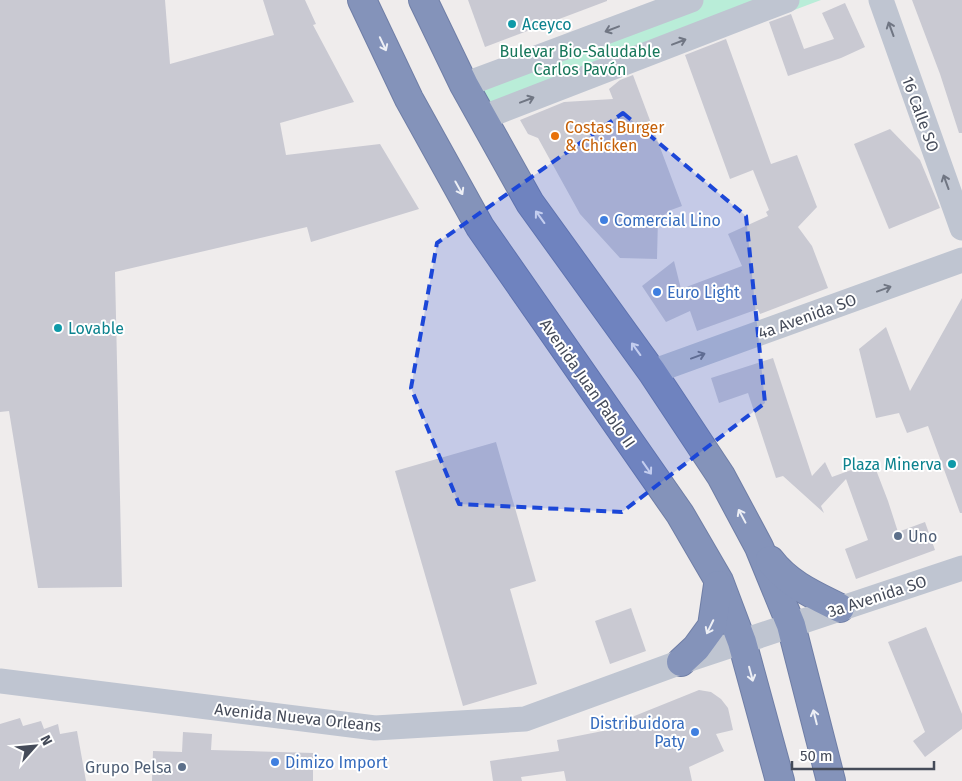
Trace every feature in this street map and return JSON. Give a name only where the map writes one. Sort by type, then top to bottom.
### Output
[{"type":"highway","name":"Avenida Juan Pablo II","points":[[362,0],[410,99],[480,227],[680,514],[719,581],[742,642],[780,781]]},
{"type":"highway","points":[[423,0],[464,85],[530,203],[652,372],[721,476],[758,547],[791,625],[831,781]]},
{"type":"highway","points":[[758,547],[776,569],[797,586],[840,608]]},
{"type":"highway","points":[[681,662],[696,648],[712,626],[719,581]]},
{"type":"street","points":[[464,85],[691,0]]},
{"type":"street","points":[[482,118],[787,0]]},
{"type":"street","name":"16 Calle SO","points":[[881,0],[962,228]]},
{"type":"street","name":"4a Avenida SO","points":[[652,372],[962,260]]},
{"type":"street","name":"3a Avenida SO","points":[[791,625],[962,568]]},
{"type":"street","name":"Avenida Nueva Orleans","points":[[0,681],[374,728],[525,719],[681,662],[791,625]]},
{"type":"highlighted area","points":[[623,113],[746,216],[765,403],[622,512],[459,504],[411,388],[437,243]]},
{"type":"green space","name":"Bulevar Bio-Saludable Carlos Pavón","points":[[663,0],[821,0],[489,124],[457,78]]},
{"type":"building","points":[[0,0],[165,0],[170,64],[274,35],[263,0],[305,0],[316,24],[313,25],[354,102],[280,123],[286,155],[380,144],[419,209],[311,242],[307,227],[115,272],[122,587],[38,588],[9,411],[0,412]]},
{"type":"building","name":"Aceyco","points":[[468,0],[607,0],[607,1],[485,47]]},
{"type":"building","points":[[912,0],[962,0],[962,133],[959,133],[940,74]]},
{"type":"building","points":[[845,3],[865,47],[841,58],[788,76],[769,22],[791,14],[804,49],[834,39],[822,13]]},
{"type":"building","points":[[726,39],[771,164],[797,155],[817,207],[798,227],[812,246],[828,288],[760,314],[758,309],[697,331],[690,311],[666,322],[642,286],[674,261],[681,289],[742,266],[728,234],[768,216],[766,212],[769,210],[753,170],[730,179],[685,55]]},
{"type":"building","points":[[633,75],[682,206],[671,210],[658,219],[657,259],[620,258],[580,214],[538,138],[528,134],[520,120],[564,102],[613,99],[609,89],[620,80]]},
{"type":"building","points":[[890,129],[920,160],[940,208],[889,229],[854,144]]},
{"type":"building","points":[[962,298],[962,513],[960,513],[928,426],[907,433],[899,413],[876,418],[859,349],[886,327],[910,391]]},
{"type":"building","points":[[773,358],[812,476],[825,462],[832,477],[873,462],[898,532],[925,522],[935,550],[856,579],[845,549],[868,540],[846,479],[821,506],[824,513],[783,476],[776,478],[748,393],[719,403],[711,378]]},
{"type":"building","points":[[496,442],[536,581],[510,589],[537,684],[463,706],[395,471]]},
{"type":"building","points":[[631,608],[646,651],[610,664],[595,621]]},
{"type":"building","points":[[926,627],[962,714],[962,729],[925,757],[913,741],[925,732],[888,642]]},
{"type":"building","points":[[699,690],[711,692],[721,699],[728,708],[733,730],[716,734],[724,751],[689,767],[692,781],[566,781],[564,771],[521,777],[522,781],[493,781],[490,761],[559,751],[557,740],[613,729],[612,725]]},
{"type":"building","points":[[20,718],[23,726],[41,721],[44,729],[58,724],[60,734],[77,731],[86,781],[0,781],[0,724]]},
{"type":"building","points":[[183,732],[212,734],[211,750],[313,753],[313,781],[152,781],[153,751],[182,752]]},
{"type":"place","name":"Aceyco","points":[[512,24]]},
{"type":"place","name":"Costas Burger & Chicken","points":[[555,136]]},
{"type":"place","name":"Comercial Lino","points":[[604,220]]},
{"type":"place","name":"Euro Light","points":[[657,292]]},
{"type":"place","name":"Lovable","points":[[58,328]]},
{"type":"place","name":"Plaza Minerva","points":[[952,464]]},
{"type":"place","name":"Uno","points":[[898,536]]},
{"type":"place","name":"Distribuidora Paty","points":[[695,732]]},
{"type":"place","name":"Dimizo Import","points":[[275,762]]},
{"type":"place","name":"Grupo Pelsa","points":[[182,767]]}]
